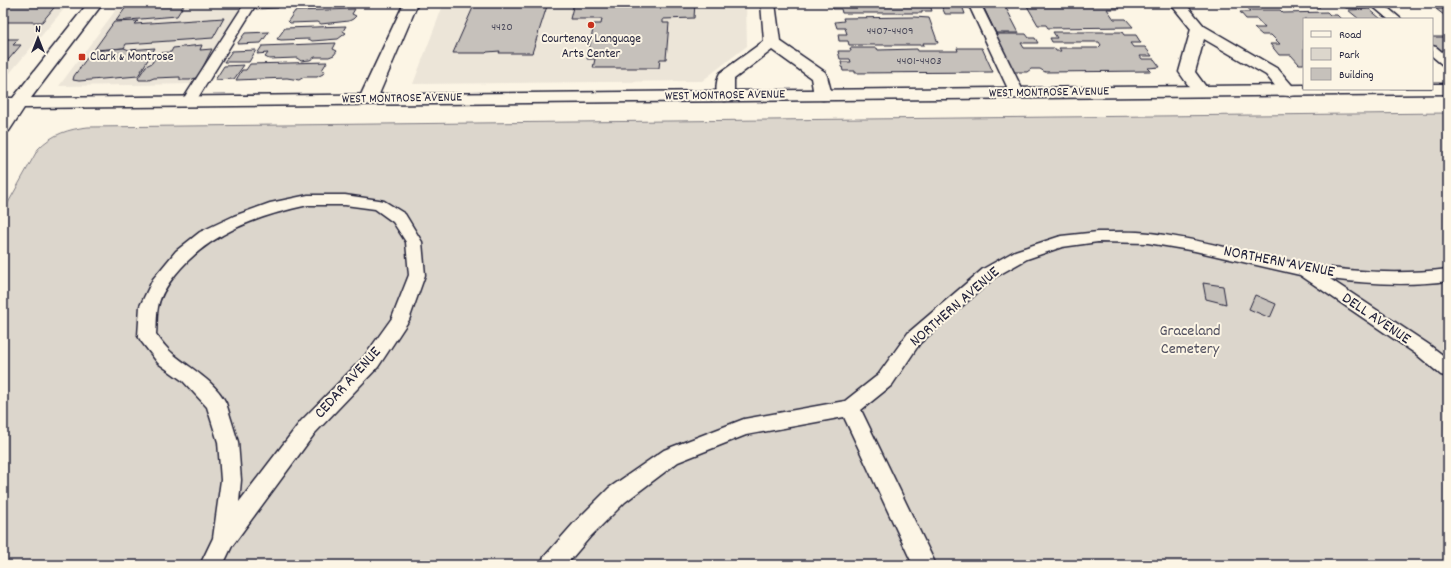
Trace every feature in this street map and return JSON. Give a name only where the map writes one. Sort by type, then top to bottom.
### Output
[{"type":"main road","points":[[3,127],[10,103],[96,3]]},
{"type":"main road","points":[[368,99],[411,3]]},
{"type":"main road","points":[[768,3],[772,44]]},
{"type":"main road","points":[[1177,3],[1199,29],[1272,72],[1289,91]]},
{"type":"main road","points":[[1199,29],[1187,72],[1201,91]]},
{"type":"main road","points":[[772,44],[819,76],[823,95]]},
{"type":"main road","points":[[725,96],[726,77],[772,44]]},
{"type":"main road","name":"WEST MONTROSE AVENUE","points":[[1433,89],[1448,89]]},
{"type":"main road","name":"WEST MONTROSE AVENUE","points":[[10,103],[1368,90]]},
{"type":"lane","points":[[190,101],[251,3]]},
{"type":"lane","points":[[974,3],[1017,93]]},
{"type":"lane","points":[[1375,3],[1394,18]]},
{"type":"lane","points":[[1433,51],[1448,63]]},
{"type":"lane","name":"CEDAR AVENUE","points":[[211,565],[224,539],[308,427],[371,362],[400,320],[417,275],[414,242],[400,218],[379,205],[337,200],[308,200],[275,207],[240,220],[206,236],[182,255],[159,284],[149,306],[147,336],[165,358],[190,376],[216,403],[228,442],[231,480],[224,539]]},
{"type":"lane","name":"NORTHERN AVENUE","points":[[552,565],[582,530],[618,495],[671,456],[744,427],[850,408],[885,380],[914,338],[990,273],[1021,255],[1060,242],[1098,237],[1148,238],[1195,245],[1302,270],[1368,278],[1423,278],[1448,275]]},
{"type":"lane","name":"DELL AVENUE","points":[[1302,270],[1422,349],[1448,370]]},
{"type":"lane","points":[[850,408],[924,565]]},
{"type":"shaded area","points":[[3,3],[69,3],[3,81]]},
{"type":"shaded area","points":[[121,3],[248,3],[198,84],[59,86]]},
{"type":"shaded area","name":"Courtenay Language Arts Center","points":[[444,3],[746,3],[747,46],[702,81],[413,84]]},
{"type":"green space","name":"Graceland Cemetery","points":[[1448,113],[1448,565],[3,565],[3,212],[38,149],[43,144],[61,133],[88,127]]},
{"type":"building","points":[[3,3],[58,3],[42,22],[3,22]]},
{"type":"building","points":[[129,3],[185,3],[177,16],[116,21]]},
{"type":"building","points":[[261,3],[282,3],[278,8],[256,9]]},
{"type":"building","points":[[294,3],[357,3],[328,4],[323,6],[297,6]]},
{"type":"building","points":[[475,3],[548,3],[532,53],[499,53],[500,51],[486,53],[453,53]]},
{"type":"building","points":[[574,3],[695,3],[694,18],[663,19],[663,23],[669,23],[666,59],[660,59],[659,68],[593,68],[595,59],[587,59],[594,24],[601,24],[602,19],[570,19]]},
{"type":"building","points":[[832,3],[917,3],[918,5],[930,5],[932,11],[922,11],[922,13],[842,13],[841,9],[833,9]]},
{"type":"building","points":[[940,3],[961,3],[965,14],[945,14]]},
{"type":"building","points":[[1032,3],[1115,3],[1120,9],[1107,9],[1114,19],[1126,19],[1133,27],[1048,28],[1046,25],[1038,25],[1027,6],[1034,6]]},
{"type":"building","points":[[1233,3],[1315,3],[1320,7],[1246,7],[1245,5],[1235,5]]},
{"type":"building","points":[[1340,3],[1361,3],[1367,8],[1346,8]]},
{"type":"building","points":[[982,4],[1004,4],[1019,33],[996,33]]},
{"type":"building","points":[[1438,5],[1448,5],[1448,18],[1436,9],[1444,9]]},
{"type":"building","points":[[355,9],[352,14],[356,16],[349,21],[321,24],[318,22],[290,23],[288,21],[295,11]]},
{"type":"building","points":[[1369,9],[1380,18],[1358,18],[1348,10]]},
{"type":"building","points":[[1248,10],[1280,10],[1283,13],[1327,12],[1330,15],[1337,15],[1340,18],[1303,18],[1303,64],[1299,64],[1291,55],[1279,55],[1270,44],[1280,44],[1271,35],[1262,35],[1254,28],[1265,28],[1257,19],[1246,19],[1240,12],[1250,12]]},
{"type":"building","points":[[224,18],[213,38],[126,44],[124,48],[94,50],[114,22],[138,21],[135,24]]},
{"type":"building","points":[[843,18],[929,18],[938,43],[923,43],[924,45],[849,45],[848,41],[839,41],[838,34],[847,34],[845,28],[837,28],[835,22],[844,21]]},
{"type":"building","points":[[346,26],[343,31],[346,33],[338,39],[312,41],[309,39],[277,39],[285,28]]},
{"type":"building","points":[[269,32],[261,43],[237,44],[245,33]]},
{"type":"building","points":[[1053,32],[1122,32],[1124,35],[1136,35],[1141,43],[1130,43],[1133,47],[1145,47],[1152,56],[1140,56],[1142,59],[1154,59],[1160,67],[1148,68],[1151,71],[1045,72],[1040,69],[1031,69],[1027,72],[1013,72],[995,34],[1026,34],[1029,38],[1035,38],[1038,43],[1021,43],[1024,48],[1054,48],[1056,51],[1061,51],[1059,48],[1098,48],[1101,45],[1099,42],[1052,42],[1050,38],[1057,38]]},
{"type":"building","points":[[1433,37],[1448,37],[1448,59],[1433,46]]},
{"type":"building","points":[[3,39],[19,39],[13,45],[21,45],[3,66]]},
{"type":"building","points":[[336,43],[333,49],[337,51],[334,55],[329,57],[315,57],[310,60],[301,61],[297,58],[269,59],[265,57],[268,53],[257,54],[262,46]]},
{"type":"building","points":[[202,45],[200,50],[212,49],[198,77],[190,80],[180,80],[180,77],[139,80],[138,78],[146,66],[152,63],[158,53],[171,52],[173,48]]},
{"type":"building","points":[[124,48],[129,50],[155,48],[138,76],[79,81],[73,80],[74,76],[92,51]]},
{"type":"building","points":[[850,48],[877,48],[878,50],[917,49],[918,51],[958,51],[957,48],[982,48],[993,72],[855,73],[855,71],[843,71],[841,62],[851,62],[850,59],[840,59],[838,51],[851,51]]},
{"type":"building","points":[[256,50],[249,62],[224,62],[232,51]]},
{"type":"building","points":[[327,62],[322,70],[325,71],[323,74],[317,77],[304,77],[299,80],[287,78],[236,80],[242,70],[246,70],[250,64]]},
{"type":"building","points":[[244,65],[234,79],[215,80],[224,66]]},
{"type":"building","points":[[1203,283],[1223,286],[1226,304],[1206,299]]},
{"type":"building","points":[[1255,295],[1276,304],[1270,318],[1249,309]]},
{"type":"place","name":"Courtenay Language Arts Center","points":[[591,25]]},
{"type":"place","name":"Clark & Montrose","points":[[82,57]]}]
